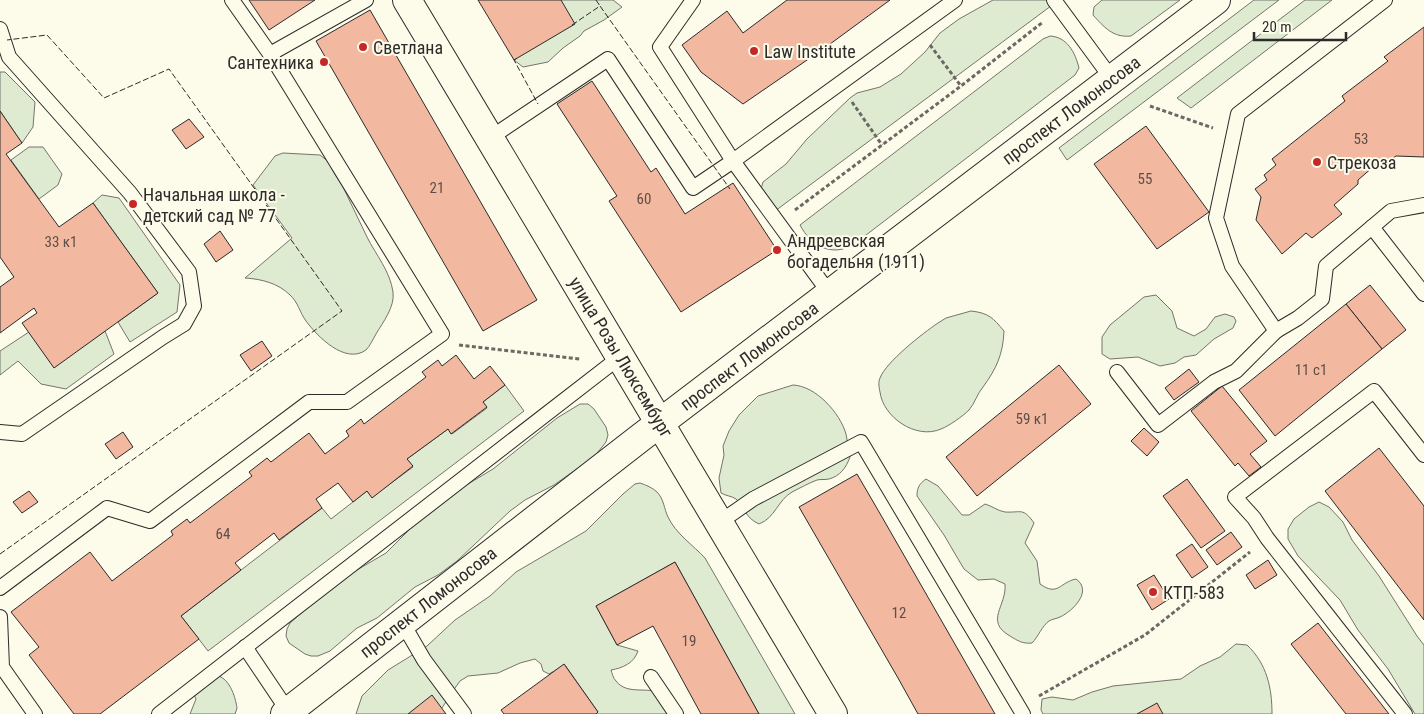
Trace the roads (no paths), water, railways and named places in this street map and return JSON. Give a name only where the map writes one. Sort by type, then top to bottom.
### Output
[{"type":"main road","name":"улица Розы Люксембург","points":[[407,0],[833,714]]},
{"type":"main road","name":"проспект Ломоносова","points":[[287,713],[661,423],[1216,0]]},
{"type":"lane","points":[[0,588],[107,508],[150,521],[309,402],[347,402],[442,334],[270,54],[232,0]]},
{"type":"lane","points":[[270,54],[366,0]]},
{"type":"lane","points":[[693,0],[660,48],[734,161],[830,294]]},
{"type":"lane","points":[[490,138],[608,59],[693,188],[840,85],[955,0]]},
{"type":"lane","points":[[1276,331],[1232,266],[1216,218],[1238,114],[1385,0]]},
{"type":"lane","points":[[1057,4],[1112,79]]},
{"type":"lane","points":[[0,29],[5,58],[130,193],[189,272],[194,306],[184,324],[163,336],[22,434],[0,432]]},
{"type":"lane","points":[[1117,372],[1158,425],[1214,382],[1236,371],[1276,331],[1298,318],[1322,299],[1326,266],[1391,211],[1424,205]]},
{"type":"lane","points":[[1372,227],[1424,294]]},
{"type":"lane","points":[[159,714],[620,357]]},
{"type":"lane","points":[[1405,714],[1267,538],[1254,518],[1234,497],[1374,392],[1424,455]]},
{"type":"lane","points":[[720,522],[753,499],[861,442],[1021,711]]},
{"type":"lane","points":[[0,617],[2,667],[35,714]]},
{"type":"lane","points":[[402,622],[424,660],[464,714]]},
{"type":"lane","points":[[245,647],[287,713]]},
{"type":"lane","points":[[651,676],[676,714]]},
{"type":"place","name":"Светлана","points":[[363,47]]},
{"type":"place","name":"Law Institute","points":[[754,51]]},
{"type":"place","name":"Сантехника","points":[[324,62]]},
{"type":"place","name":"Стрекоза","points":[[1317,162]]},
{"type":"place","name":"Начальная школа - детский сад № 77","points":[[133,204]]},
{"type":"place","name":"Андреевская богадельня (1911)","points":[[777,250]]},
{"type":"place","name":"КТП-583","points":[[1153,592]]}]
